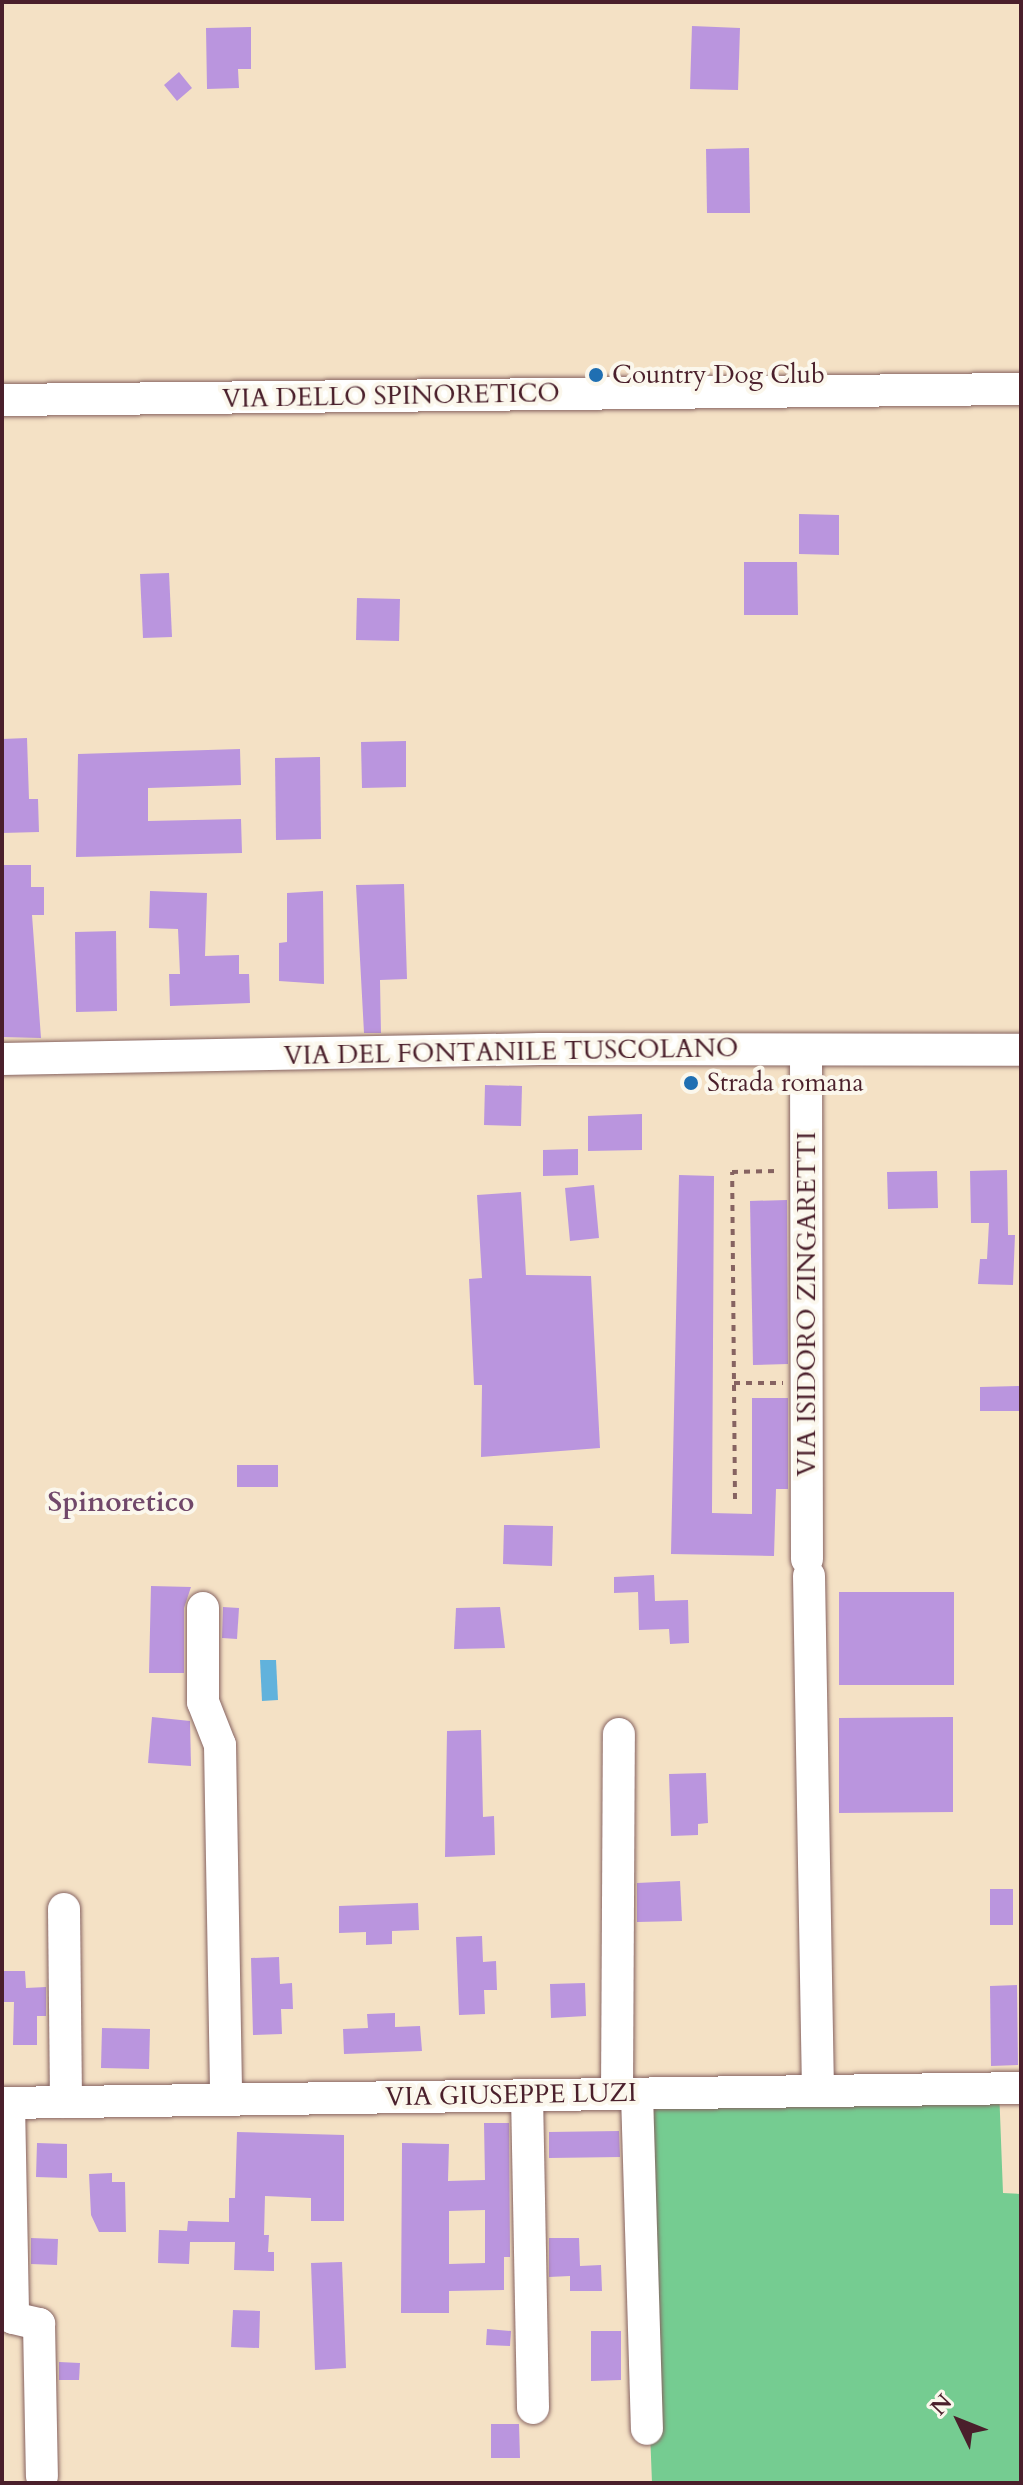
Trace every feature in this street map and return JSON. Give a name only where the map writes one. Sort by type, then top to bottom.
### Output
[{"type":"street","name":"VIA DELLO SPINORETICO","points":[[2,400],[1021,389]]},
{"type":"street","name":"VIA ISIDORO ZINGARETTI","points":[[806,1050],[808,1568],[818,2091]]},
{"type":"street","name":"VIA DEL FONTANILE TUSCOLANO","points":[[2,1059],[1021,1050]]},
{"type":"street","points":[[203,1608],[203,1702],[220,1745],[226,2099]]},
{"type":"street","points":[[619,1734],[627,2094],[647,2429]]},
{"type":"street","points":[[64,1909],[66,2102]]},
{"type":"street","name":"VIA GIUSEPPE LUZI","points":[[6,2103],[1021,2088]]},
{"type":"street","points":[[527,2095],[533,2408]]},
{"type":"street","points":[[6,2103],[13,2318],[39,2324],[42,2476]]},
{"type":"path","points":[[735,1499],[732,1172],[807,1171]]},
{"type":"path","points":[[734,1383],[807,1383]]},
{"type":"green space","points":[[999,2088],[1003,2193],[1021,2194],[1021,2483],[652,2483],[637,2094]]},
{"type":"water","points":[[260,1660],[276,1660],[278,1700],[262,1701]]},
{"type":"building","points":[[692,26],[740,28],[738,90],[690,89]]},
{"type":"building","points":[[251,27],[251,69],[238,69],[239,88],[207,89],[206,28]]},
{"type":"building","points":[[179,72],[192,88],[177,101],[164,85]]},
{"type":"building","points":[[749,148],[750,213],[707,213],[706,149]]},
{"type":"building","points":[[799,514],[839,515],[839,555],[799,554]]},
{"type":"building","points":[[744,562],[797,562],[798,615],[744,615]]},
{"type":"building","points":[[169,573],[172,637],[143,638],[140,574]]},
{"type":"building","points":[[357,598],[400,599],[399,641],[356,640]]},
{"type":"building","points":[[27,738],[29,799],[38,799],[39,832],[2,833],[2,739]]},
{"type":"building","points":[[406,741],[406,787],[362,788],[361,742]]},
{"type":"building","points":[[240,749],[241,785],[148,788],[148,821],[241,819],[242,853],[76,857],[78,754]]},
{"type":"building","points":[[320,757],[321,839],[276,840],[275,758]]},
{"type":"building","points":[[2,865],[31,865],[31,887],[44,887],[44,915],[32,915],[41,1038],[2,1037]]},
{"type":"building","points":[[404,884],[407,979],[380,980],[381,1033],[364,1033],[356,885]]},
{"type":"building","points":[[150,891],[207,893],[205,956],[239,955],[239,974],[249,974],[250,1003],[170,1006],[169,974],[180,974],[178,929],[149,928]]},
{"type":"building","points":[[323,891],[324,984],[279,981],[279,943],[287,942],[287,893]]},
{"type":"building","points":[[116,931],[117,1011],[76,1012],[75,932]]},
{"type":"building","points":[[485,1085],[522,1086],[521,1126],[484,1125]]},
{"type":"building","points":[[642,1114],[642,1150],[588,1151],[588,1116]]},
{"type":"building","points":[[578,1149],[578,1175],[543,1176],[543,1150]]},
{"type":"building","points":[[1007,1170],[1008,1235],[1015,1235],[1013,1285],[978,1284],[980,1259],[987,1259],[989,1223],[971,1223],[970,1171]]},
{"type":"building","points":[[937,1171],[938,1208],[888,1209],[887,1172]]},
{"type":"building","points":[[679,1175],[714,1176],[712,1513],[752,1514],[752,1398],[788,1398],[788,1489],[776,1489],[774,1556],[671,1554]]},
{"type":"building","points":[[594,1185],[599,1238],[570,1241],[565,1188]]},
{"type":"building","points":[[521,1192],[526,1275],[591,1276],[600,1448],[481,1457],[482,1385],[474,1385],[469,1279],[482,1278],[477,1195]]},
{"type":"building","points":[[787,1200],[788,1364],[753,1365],[750,1201]]},
{"type":"building","points":[[1019,1386],[1019,1411],[980,1411],[980,1387]]},
{"type":"building","points":[[237,1465],[278,1465],[278,1487],[237,1487]]},
{"type":"building","points":[[504,1525],[553,1526],[552,1566],[503,1564]]},
{"type":"building","points":[[654,1575],[655,1601],[688,1600],[689,1643],[670,1644],[669,1629],[639,1630],[638,1592],[614,1593],[614,1577]]},
{"type":"building","points":[[151,1586],[191,1587],[184,1608],[184,1673],[149,1673]]},
{"type":"building","points":[[839,1592],[954,1592],[954,1685],[839,1685]]},
{"type":"building","points":[[223,1607],[239,1608],[237,1639],[222,1638]]},
{"type":"building","points":[[500,1607],[505,1648],[454,1649],[456,1608]]},
{"type":"building","points":[[152,1717],[190,1721],[191,1766],[148,1763]]},
{"type":"building","points":[[953,1717],[953,1812],[839,1813],[839,1718]]},
{"type":"building","points":[[481,1730],[483,1817],[494,1816],[495,1855],[445,1857],[447,1731]]},
{"type":"building","points":[[706,1773],[708,1823],[698,1824],[698,1835],[671,1836],[669,1774]]},
{"type":"building","points":[[680,1881],[682,1921],[637,1922],[637,1883]]},
{"type":"building","points":[[990,1889],[1013,1889],[1013,1925],[990,1925]]},
{"type":"building","points":[[418,1903],[419,1930],[392,1931],[392,1944],[366,1945],[366,1932],[339,1933],[339,1906]]},
{"type":"building","points":[[482,1936],[483,1962],[496,1961],[497,1990],[484,1990],[485,2014],[459,2015],[456,1937]]},
{"type":"building","points":[[279,1957],[280,1984],[292,1983],[293,2009],[281,2009],[282,2034],[253,2035],[251,1958]]},
{"type":"building","points":[[3,1971],[25,1971],[26,1988],[46,1987],[46,2016],[37,2016],[37,2045],[13,2045],[14,2002],[2,2002]]},
{"type":"building","points":[[585,1983],[586,2016],[551,2018],[550,1984]]},
{"type":"building","points":[[1017,1985],[1018,2065],[991,2066],[990,1986]]},
{"type":"building","points":[[395,2013],[395,2027],[420,2026],[422,2051],[344,2054],[343,2029],[368,2028],[367,2014]]},
{"type":"building","points":[[102,2028],[150,2029],[149,2069],[101,2068]]},
{"type":"building","points":[[484,2123],[509,2123],[510,2257],[504,2257],[504,2290],[449,2291],[449,2313],[401,2313],[402,2143],[449,2144],[448,2181],[485,2180]],"holes":[[[485,2210],[485,2263],[449,2264],[449,2211]]]},
{"type":"building","points":[[619,2131],[620,2157],[549,2158],[549,2132]]},
{"type":"building","points":[[237,2132],[344,2135],[344,2221],[311,2221],[311,2198],[265,2196],[264,2235],[269,2235],[268,2252],[274,2252],[274,2271],[234,2270],[235,2242],[190,2242],[189,2264],[158,2263],[159,2230],[187,2231],[188,2221],[229,2222],[229,2198],[235,2198]]},
{"type":"building","points":[[37,2143],[67,2144],[67,2178],[36,2177]]},
{"type":"building","points":[[112,2173],[112,2182],[125,2182],[126,2232],[99,2232],[91,2215],[89,2174]]},
{"type":"building","points":[[31,2238],[58,2239],[57,2265],[31,2264]]},
{"type":"building","points":[[549,2238],[579,2238],[580,2266],[601,2265],[602,2291],[570,2291],[570,2276],[549,2277]]},
{"type":"building","points":[[342,2262],[346,2368],[315,2370],[311,2263]]},
{"type":"building","points":[[233,2310],[260,2311],[259,2348],[231,2347]]},
{"type":"building","points":[[487,2329],[511,2331],[510,2346],[486,2345]]},
{"type":"building","points":[[591,2331],[621,2331],[621,2380],[591,2381]]},
{"type":"building","points":[[59,2362],[80,2363],[79,2380],[59,2380]]},
{"type":"building","points":[[491,2424],[519,2424],[520,2458],[491,2458]]},
{"type":"place","name":"Country Dog Club","points":[[596,375]]},
{"type":"place","name":"Strada romana","points":[[691,1083]]},
{"type":"district","name":"Spinoretico","points":[[121,1502]]}]
